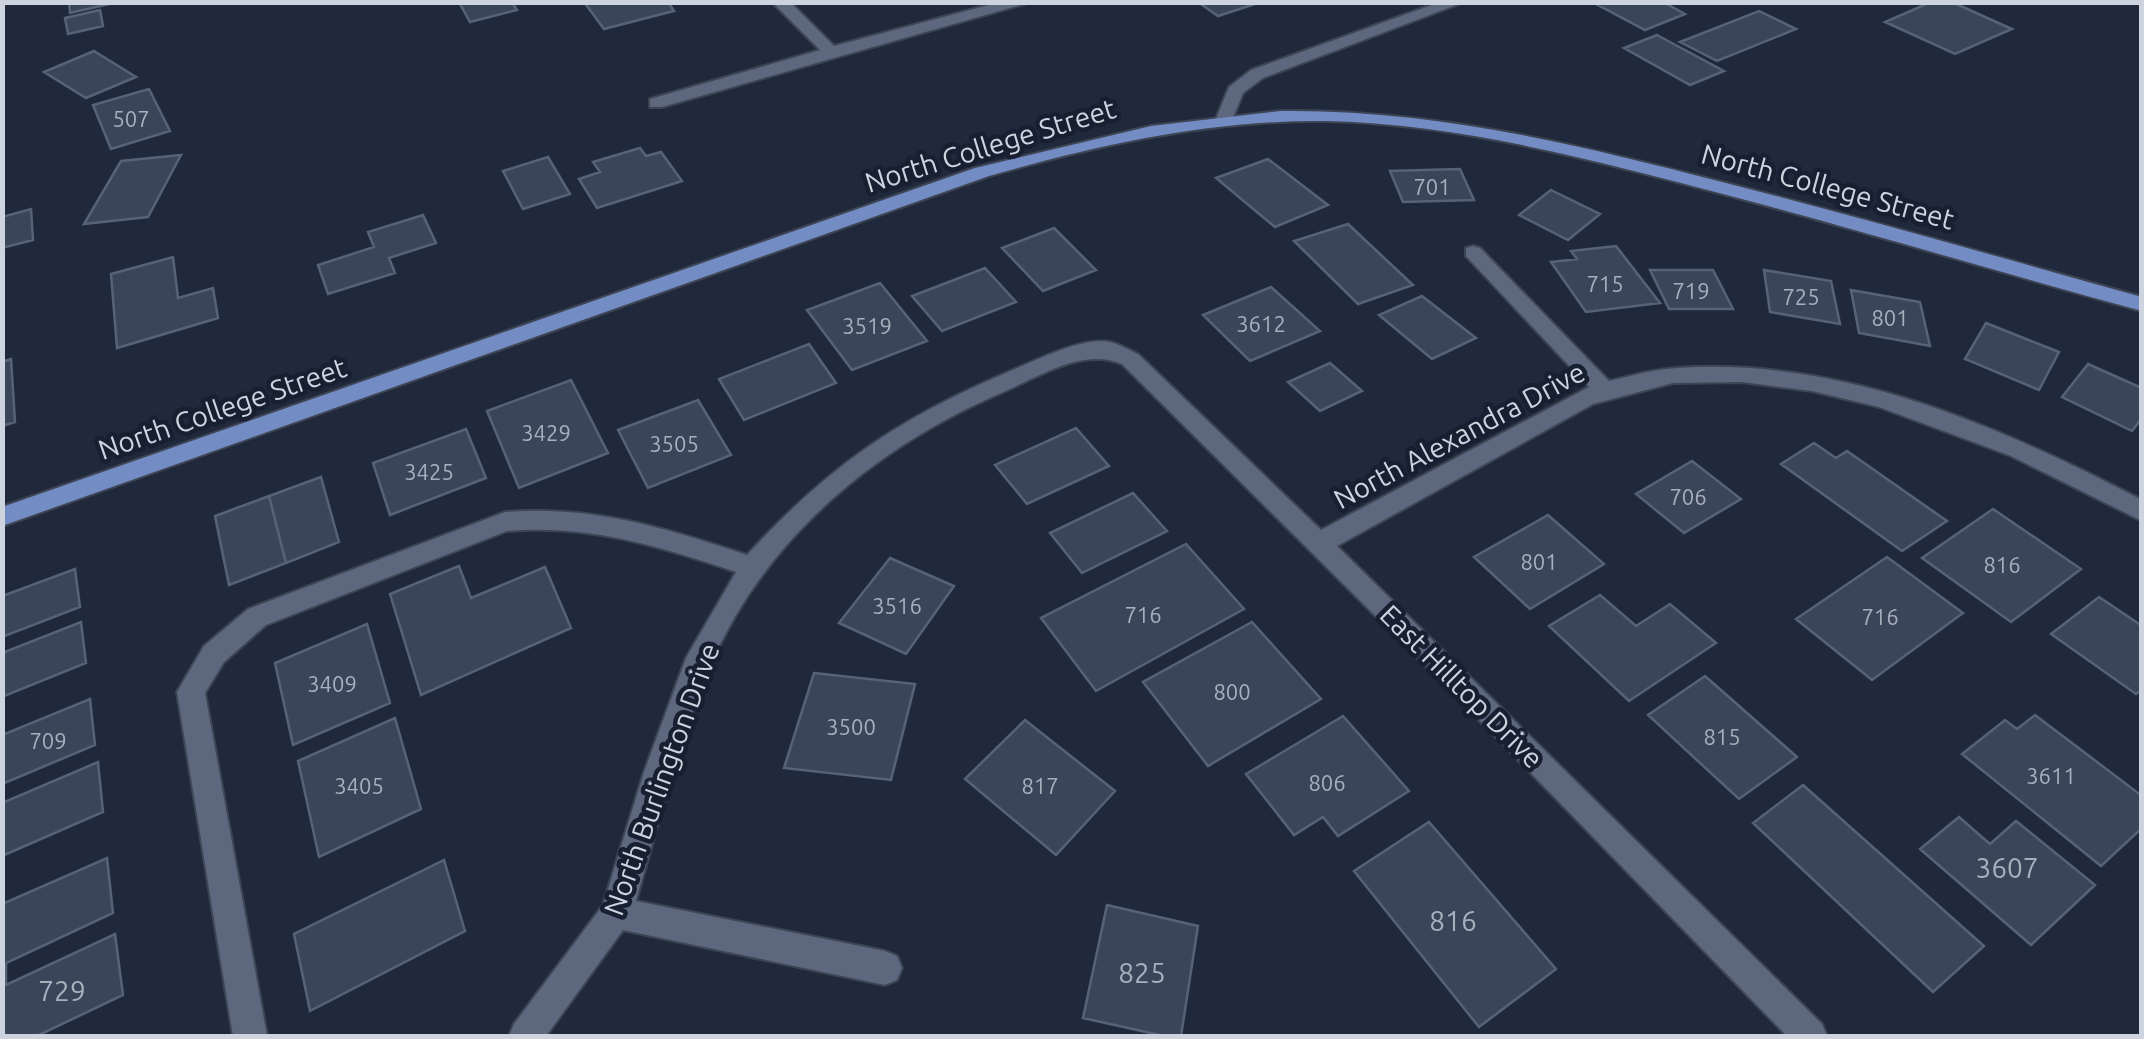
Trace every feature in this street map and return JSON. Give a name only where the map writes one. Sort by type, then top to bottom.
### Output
[{"type":"main road","name":"North College Street","points":[[2,516],[982,172],[1133,133],[1224,120],[1326,116],[1384,120],[1590,154],[2142,304]]},
{"type":"street","points":[[780,2],[832,52]]},
{"type":"street","points":[[656,103],[928,24],[1022,2]]},
{"type":"street","points":[[1224,120],[1235,90],[1257,74],[1456,2]]},
{"type":"street","points":[[1474,252],[1604,390]]},
{"type":"street","name":"East Hilltop Drive","points":[[1104,348],[1130,359],[1810,1036]]},
{"type":"street","name":"North Burlington Drive","points":[[526,1036],[616,913],[659,772],[700,658],[752,568],[807,506],[877,449],[949,406],[1067,356],[1104,348]]},
{"type":"street","name":"North Alexandra Drive","points":[[1318,544],[1604,390],[1688,372],[1769,374],[1855,392],[2045,459],[2142,512]]},
{"type":"street","points":[[250,1036],[191,692],[214,654],[257,617],[504,522],[548,516],[586,518],[658,536],[752,568]]},
{"type":"street","points":[[616,913],[885,968]]},
{"type":"building","points":[[69,2],[118,2],[70,13]]},
{"type":"building","points":[[459,2],[512,2],[517,10],[470,22]]},
{"type":"building","points":[[584,2],[668,2],[674,11],[604,29]]},
{"type":"building","points":[[1198,2],[1261,2],[1218,16]]},
{"type":"building","points":[[1663,2],[1685,14],[1645,30],[1598,5]]},
{"type":"building","points":[[1931,2],[1952,2],[2012,29],[1955,54],[1885,22]]},
{"type":"building","points":[[100,10],[103,26],[68,34],[65,18]]},
{"type":"building","points":[[1759,11],[1796,29],[1717,61],[1680,42]]},
{"type":"building","points":[[1657,35],[1724,71],[1690,85],[1624,48]]},
{"type":"building","points":[[94,51],[136,77],[86,98],[44,72]]},
{"type":"building","points":[[149,89],[170,131],[111,149],[93,105]]},
{"type":"building","points":[[640,148],[646,156],[661,152],[682,181],[597,208],[579,179],[600,172],[593,162]]},
{"type":"building","points":[[181,155],[148,217],[84,224],[121,161]]},
{"type":"building","points":[[548,157],[570,194],[523,209],[503,171]]},
{"type":"building","points":[[1268,159],[1328,205],[1275,227],[1216,178]]},
{"type":"building","points":[[1460,169],[1474,200],[1403,202],[1390,171]]},
{"type":"building","points":[[1551,190],[1600,214],[1568,240],[1519,215]]},
{"type":"building","points":[[31,209],[33,240],[2,248],[2,217]]},
{"type":"building","points":[[423,215],[436,243],[389,258],[395,273],[328,294],[318,265],[374,247],[368,232]]},
{"type":"building","points":[[1348,224],[1413,285],[1358,304],[1294,241]]},
{"type":"building","points":[[1054,228],[1096,270],[1043,291],[1002,248]]},
{"type":"building","points":[[1616,246],[1660,303],[1586,312],[1551,262],[1577,259],[1571,251]]},
{"type":"building","points":[[173,257],[178,298],[213,288],[218,318],[117,348],[111,274]]},
{"type":"building","points":[[985,268],[1016,302],[942,331],[912,296]]},
{"type":"building","points":[[1650,270],[1713,270],[1733,309],[1669,309]]},
{"type":"building","points":[[1764,270],[1831,281],[1840,324],[1770,312]]},
{"type":"building","points":[[880,283],[927,341],[852,370],[807,310]]},
{"type":"building","points":[[1271,287],[1320,331],[1250,361],[1203,315]]},
{"type":"building","points":[[1851,290],[1920,302],[1930,346],[1859,333]]},
{"type":"building","points":[[1422,296],[1476,338],[1432,359],[1379,315]]},
{"type":"building","points":[[1986,323],[2059,352],[2039,390],[1965,359]]},
{"type":"building","points":[[809,344],[836,383],[744,420],[719,379]]},
{"type":"building","points":[[11,359],[15,422],[2,426],[2,362]]},
{"type":"building","points":[[1330,363],[1362,391],[1320,411],[1288,382]]},
{"type":"building","points":[[2088,364],[2142,388],[2142,418],[2132,431],[2062,397]]},
{"type":"building","points":[[571,380],[608,453],[519,488],[487,411]]},
{"type":"building","points":[[698,400],[731,455],[648,488],[618,430]]},
{"type":"building","points":[[1076,428],[1109,466],[1027,504],[995,465]]},
{"type":"building","points":[[466,429],[486,478],[390,515],[373,463]]},
{"type":"building","points":[[1814,443],[1836,458],[1847,451],[1947,521],[1902,551],[1781,464]]},
{"type":"building","points":[[1692,461],[1741,499],[1684,533],[1636,494]]},
{"type":"building","points":[[321,477],[339,542],[286,563],[269,496]]},
{"type":"building","points":[[1133,493],[1167,531],[1082,573],[1050,533]]},
{"type":"building","points":[[269,496],[286,563],[229,585],[215,516]]},
{"type":"building","points":[[1993,509],[2081,569],[2011,622],[1922,558]]},
{"type":"building","points":[[1548,515],[1604,564],[1530,609],[1474,557]]},
{"type":"building","points":[[1186,544],[1244,609],[1096,691],[1041,618]]},
{"type":"building","points":[[1887,557],[1963,613],[1872,680],[1796,619]]},
{"type":"building","points":[[890,558],[954,586],[906,654],[839,623]]},
{"type":"building","points":[[459,566],[471,598],[545,567],[571,628],[421,695],[390,594]]},
{"type":"building","points":[[75,569],[80,607],[2,637],[2,596]]},
{"type":"building","points":[[1600,595],[1636,626],[1670,604],[1716,643],[1629,701],[1549,626]]},
{"type":"building","points":[[2099,597],[2142,626],[2142,690],[2136,694],[2051,634]]},
{"type":"building","points":[[81,622],[86,663],[2,697],[2,653]]},
{"type":"building","points":[[1252,622],[1321,699],[1208,766],[1143,682]]},
{"type":"building","points":[[367,624],[390,703],[293,745],[275,663]]},
{"type":"building","points":[[814,673],[915,684],[891,780],[784,768]]},
{"type":"building","points":[[1705,676],[1797,757],[1739,799],[1648,715]]},
{"type":"building","points":[[90,699],[95,745],[2,784],[2,735]]},
{"type":"building","points":[[2035,715],[2142,796],[2142,828],[2101,866],[1962,754],[2005,720],[2017,729]]},
{"type":"building","points":[[1343,716],[1409,791],[1338,836],[1323,817],[1294,835],[1246,774]]},
{"type":"building","points":[[395,718],[421,809],[319,857],[298,761]]},
{"type":"building","points":[[1025,720],[1115,791],[1056,855],[965,779]]},
{"type":"building","points":[[98,762],[103,812],[2,856],[2,803]]},
{"type":"building","points":[[1803,785],[1984,946],[1933,992],[1753,823]]},
{"type":"building","points":[[1959,817],[1990,844],[2016,821],[2095,885],[2031,945],[1920,849]]},
{"type":"building","points":[[1429,822],[1556,969],[1479,1027],[1354,871]]},
{"type":"building","points":[[107,858],[113,913],[6,963],[6,974],[2,976],[2,904]]},
{"type":"building","points":[[444,860],[465,931],[310,1011],[294,934]]},
{"type":"building","points":[[1107,905],[1198,926],[1181,1036],[1164,1036],[1083,1018]]},
{"type":"building","points":[[115,934],[123,995],[37,1036],[2,1036],[2,976],[6,974],[6,985]]}]
